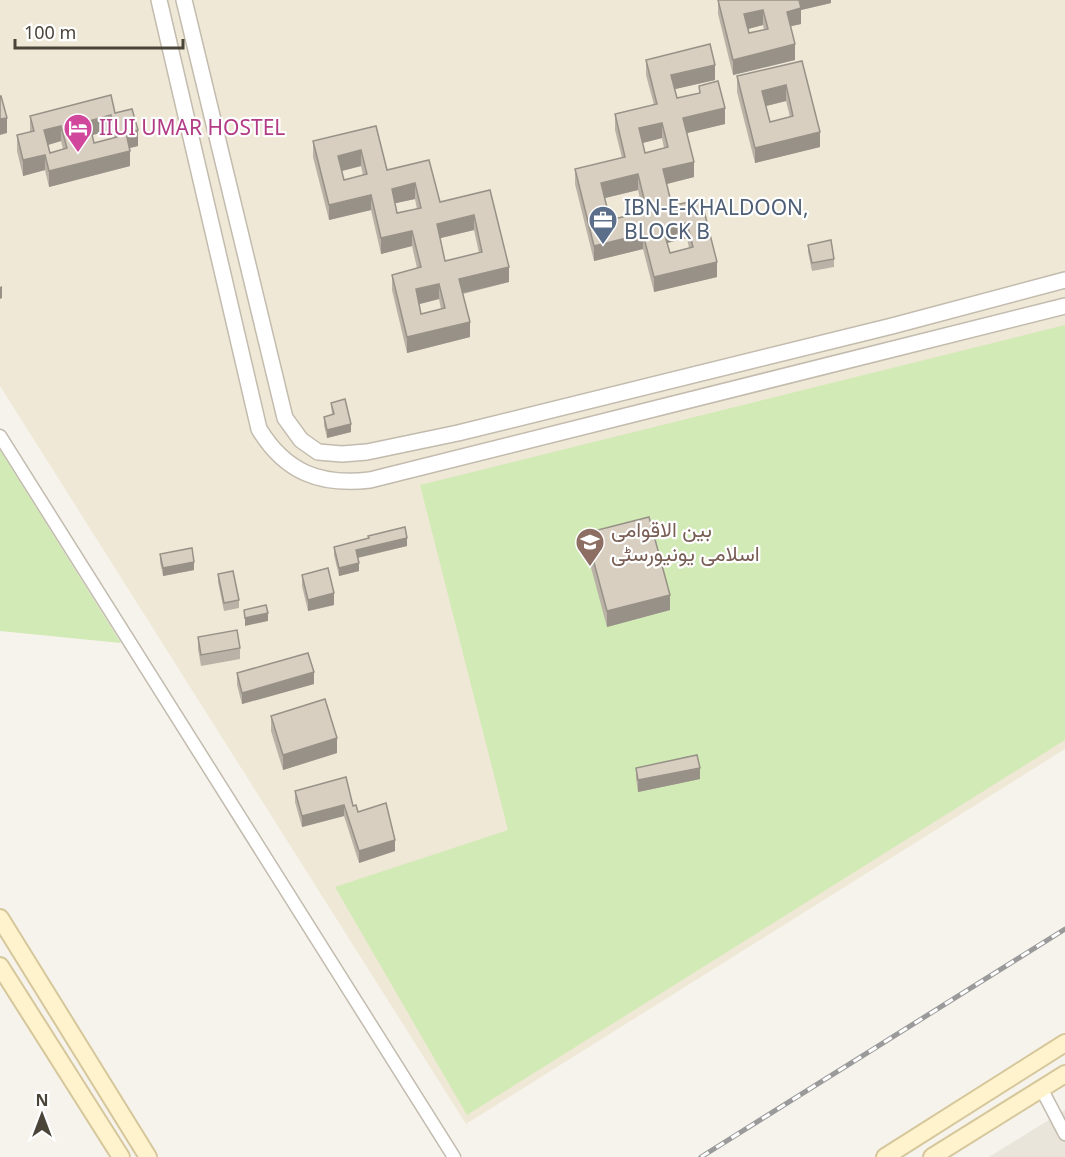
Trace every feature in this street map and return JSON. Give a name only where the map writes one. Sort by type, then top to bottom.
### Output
[{"type":"main road","points":[[0,918],[148,1157]]},
{"type":"main road","points":[[0,966],[121,1157]]},
{"type":"main road","points":[[885,1157],[1065,1043]]},
{"type":"main road","points":[[1028,1067],[1041,1089]]},
{"type":"main road","points":[[932,1157],[1065,1074]]},
{"type":"street","points":[[1065,280],[458,433],[342,454],[318,452],[293,432],[285,418],[186,4],[161,7],[259,429],[282,460],[307,475],[339,482],[370,480],[1065,306]]},
{"type":"street","points":[[798,348],[804,372]]},
{"type":"street","points":[[458,433],[464,458]]},
{"type":"street","points":[[0,436],[454,1157]]},
{"type":"street","points":[[1041,1089],[1065,1134]]},
{"type":"shaded area","name":"بین الاقوامی اسلامی یونیورسٹی","points":[[0,0],[1065,0],[1065,749],[466,1124],[0,386]]},
{"type":"shaded area","points":[[1065,1110],[1065,1157],[989,1157]]},
{"type":"green space","points":[[1065,325],[1065,740],[467,1115],[335,887],[508,830],[420,485]]},
{"type":"green space","points":[[0,450],[121,643],[0,631]]},
{"type":"building","points":[[718,0],[799,0],[801,8],[787,12],[795,44],[733,60]],"holes":[[[763,10],[768,29],[749,33],[744,14]]]},
{"type":"building","points":[[710,44],[715,65],[671,75],[677,98],[700,93],[699,86],[718,81],[725,108],[683,118],[694,162],[663,169],[672,206],[701,199],[717,262],[654,277],[643,234],[594,246],[575,169],[625,157],[615,114],[657,104],[646,60]],"holes":[[[662,123],[668,147],[645,153],[639,128]],[[638,174],[647,211],[610,220],[601,183]],[[687,223],[693,247],[670,253],[663,229]]]},
{"type":"building","points":[[802,61],[820,132],[755,148],[737,76]],"holes":[[[786,85],[793,116],[770,122],[762,91]]]},
{"type":"building","points":[[111,95],[115,113],[132,109],[138,130],[126,133],[130,151],[49,171],[45,155],[23,160],[17,135],[34,131],[30,116]],"holes":[[[111,115],[117,137],[94,143],[89,121]],[[61,126],[67,148],[50,153],[44,130]]]},
{"type":"building","points":[[1,96],[7,118],[0,119]]},
{"type":"building","points":[[376,126],[387,170],[429,160],[440,202],[490,190],[509,267],[459,279],[470,322],[407,337],[392,275],[421,267],[412,231],[381,238],[371,195],[329,205],[313,141]],"holes":[[[361,150],[367,174],[344,180],[338,156]],[[415,183],[421,208],[397,213],[392,189]],[[474,215],[482,252],[445,261],[437,224]],[[439,284],[445,308],[421,314],[416,289]]]},
{"type":"building","points":[[831,240],[834,259],[812,263],[808,245]]},
{"type":"building","points":[[345,399],[351,424],[327,430],[324,417],[334,414],[331,403]]},
{"type":"building","points":[[649,517],[670,595],[607,611],[586,533]]},
{"type":"building","points":[[405,527],[407,538],[356,550],[359,563],[339,568],[334,547]]},
{"type":"building","points":[[192,548],[194,562],[163,568],[160,554]]},
{"type":"building","points":[[328,568],[334,593],[308,600],[302,575]]},
{"type":"building","points":[[233,571],[239,600],[224,603],[218,574]]},
{"type":"building","points":[[266,605],[268,613],[245,618],[244,610]]},
{"type":"building","points":[[237,630],[240,648],[201,655],[198,637]]},
{"type":"building","points":[[308,653],[314,672],[242,693],[237,673]]},
{"type":"building","points":[[325,699],[337,738],[283,755],[271,716]]},
{"type":"building","points":[[697,755],[700,768],[638,780],[636,768]]},
{"type":"building","points":[[346,777],[353,806],[356,805],[358,812],[386,803],[395,840],[359,851],[344,805],[302,816],[295,791]]},
{"type":"railway","points":[[701,1157],[1065,929]]},
{"type":"place","name":"IIUI UMAR HOSTEL","points":[[78,154]]},
{"type":"place","name":"IBN-E-KHALDOON, BLOCK B","points":[[603,246]]},
{"type":"place","name":"بین الاقوامی اسلامی یونیورسٹی","points":[[590,568]]}]
